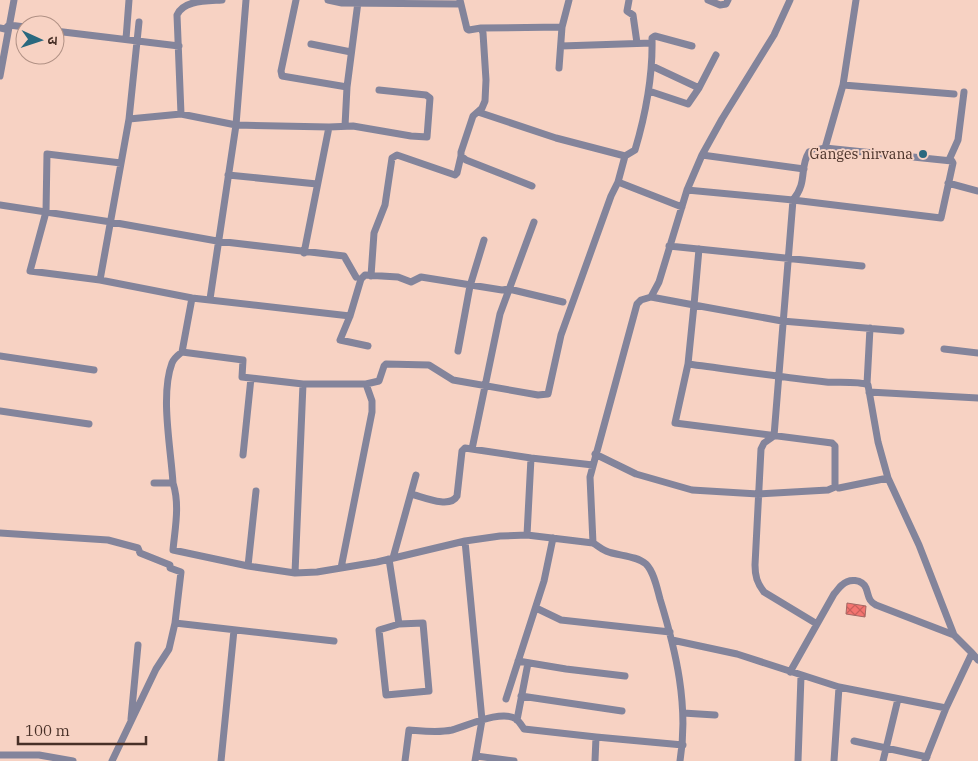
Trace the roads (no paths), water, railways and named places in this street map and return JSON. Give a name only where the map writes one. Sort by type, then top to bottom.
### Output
[{"type":"street","points":[[0,76],[14,0]]},
{"type":"street","points":[[126,39],[129,0]]},
{"type":"street","points":[[180,0],[180,9],[177,16],[181,114]]},
{"type":"street","points":[[180,9],[187,5],[222,0]]},
{"type":"street","points":[[210,299],[217,241],[236,125],[246,0]]},
{"type":"street","points":[[296,0],[281,71],[282,76],[348,87]]},
{"type":"street","points":[[328,0],[342,3],[460,2],[467,29],[469,30],[481,28],[562,27]]},
{"type":"street","points":[[559,68],[562,27],[569,0]]},
{"type":"street","points":[[629,0],[627,11],[634,15],[637,43]]},
{"type":"street","points":[[708,0],[720,5],[726,4],[728,0]]},
{"type":"street","points":[[651,297],[659,282],[687,190],[702,156],[722,118],[774,35],[790,0]]},
{"type":"street","points":[[825,148],[843,86],[856,0]]},
{"type":"street","points":[[345,126],[351,52],[358,2]]},
{"type":"street","points":[[100,280],[129,119],[138,22]]},
{"type":"street","points":[[0,28],[5,29],[9,25],[15,26]]},
{"type":"street","points":[[371,276],[374,233],[386,200],[392,158],[397,155],[455,175],[458,173],[462,148],[474,116],[484,104],[486,88],[484,35],[481,28]]},
{"type":"street","points":[[65,31],[179,46]]},
{"type":"street","points":[[182,352],[243,360],[242,377],[303,384],[366,384],[379,380],[386,364],[429,365],[453,380],[484,387],[538,395],[548,394],[561,335],[571,303],[618,182],[625,156],[635,150],[649,91],[652,66],[652,38],[655,36],[692,46]]},
{"type":"street","points":[[561,46],[652,43]]},
{"type":"street","points":[[311,44],[351,52]]},
{"type":"street","points":[[649,91],[688,104],[699,88],[716,55]]},
{"type":"street","points":[[652,66],[699,88]]},
{"type":"street","points":[[843,86],[954,94]]},
{"type":"street","points":[[129,119],[181,114],[236,125],[353,126],[411,136],[427,136],[430,98],[426,95],[379,90]]},
{"type":"street","points":[[949,160],[958,140],[964,92]]},
{"type":"street","points":[[478,112],[556,138],[625,156]]},
{"type":"street","points":[[304,253],[329,127]]},
{"type":"street","points":[[774,436],[793,200],[802,184],[805,158],[809,152],[825,148],[949,160]]},
{"type":"street","points":[[121,163],[47,154],[46,212],[30,271],[100,280],[192,298],[350,316]]},
{"type":"street","points":[[461,156],[466,160],[532,186]]},
{"type":"street","points":[[702,156],[804,169]]},
{"type":"street","points":[[687,190],[793,200],[941,218],[952,163],[949,160]]},
{"type":"street","points":[[228,175],[317,184]]},
{"type":"street","points":[[618,182],[682,207]]},
{"type":"street","points":[[948,183],[978,191]]},
{"type":"street","points":[[0,205],[217,241],[304,253],[344,256],[356,278]]},
{"type":"street","points":[[472,449],[500,314],[534,222]]},
{"type":"street","points":[[458,351],[470,286],[484,240]]},
{"type":"street","points":[[670,246],[862,266]]},
{"type":"street","points":[[595,454],[636,474],[692,490],[758,494],[828,490],[835,487],[835,444],[830,442],[675,423],[688,364],[699,249]]},
{"type":"street","points":[[368,346],[340,340],[350,316],[361,279],[365,275],[398,277],[410,282],[421,277],[470,286],[474,284],[502,290],[509,289],[563,302]]},
{"type":"street","points":[[593,543],[590,477],[626,346],[634,309],[641,300],[651,297],[782,320],[901,331]]},
{"type":"street","points":[[192,298],[182,352],[172,362],[168,382],[166,420],[177,504],[173,550],[248,566],[295,573],[341,568],[391,559],[465,541],[500,536],[527,535],[593,543],[606,551],[642,561],[647,565],[654,581],[671,636],[683,713],[683,745],[680,761]]},
{"type":"street","points":[[870,328],[867,384],[878,442],[888,478],[919,545],[954,635],[978,660]]},
{"type":"street","points":[[944,349],[978,353]]},
{"type":"street","points":[[0,356],[94,370]]},
{"type":"street","points":[[688,364],[778,376],[867,384]]},
{"type":"street","points":[[243,455],[251,378]]},
{"type":"street","points":[[295,573],[303,384]]},
{"type":"street","points":[[341,568],[372,412],[372,401],[366,384]]},
{"type":"street","points":[[870,392],[978,398]]},
{"type":"street","points":[[0,411],[89,424]]},
{"type":"street","points":[[774,436],[764,443],[761,449],[755,576],[764,592],[817,624]]},
{"type":"street","points":[[411,494],[444,502],[454,500],[457,496],[462,451],[464,448],[593,465]]},
{"type":"street","points":[[527,535],[531,458]]},
{"type":"street","points":[[399,624],[391,559],[416,474]]},
{"type":"street","points":[[839,488],[888,478]]},
{"type":"street","points":[[154,483],[173,483]]},
{"type":"street","points":[[248,566],[256,491]]},
{"type":"street","points":[[0,533],[108,540],[138,548],[140,553],[182,572],[175,623],[169,649],[156,670],[112,761]]},
{"type":"street","points":[[506,699],[544,581],[553,538]]},
{"type":"street","points":[[465,541],[482,720],[476,759],[514,761]]},
{"type":"street","points":[[790,672],[842,585],[851,580],[863,584],[869,600],[876,605],[954,635]]},
{"type":"street","points":[[536,608],[561,620],[671,636],[737,654],[839,687],[946,708]]},
{"type":"street","points":[[175,623],[334,641]]},
{"type":"street","points":[[423,623],[429,691],[386,695],[379,630],[399,624],[423,623]]},
{"type":"street","points":[[221,761],[234,630]]},
{"type":"street","points":[[130,725],[138,645]]},
{"type":"street","points":[[854,741],[926,759],[946,708],[972,653]]},
{"type":"street","points":[[518,661],[625,676]]},
{"type":"street","points":[[517,720],[528,663]]},
{"type":"street","points":[[798,761],[801,676]]},
{"type":"street","points":[[834,761],[839,687]]},
{"type":"street","points":[[522,696],[622,711]]},
{"type":"street","points":[[882,761],[898,699]]},
{"type":"street","points":[[683,713],[715,715]]},
{"type":"street","points":[[405,761],[409,730],[428,732],[451,730],[482,720],[510,717],[517,720],[524,729],[683,745]]},
{"type":"street","points":[[595,761],[596,737]]},
{"type":"street","points":[[0,755],[39,756],[73,761]]},
{"type":"place","name":"Ganges nirvana","points":[[923,154]]}]
